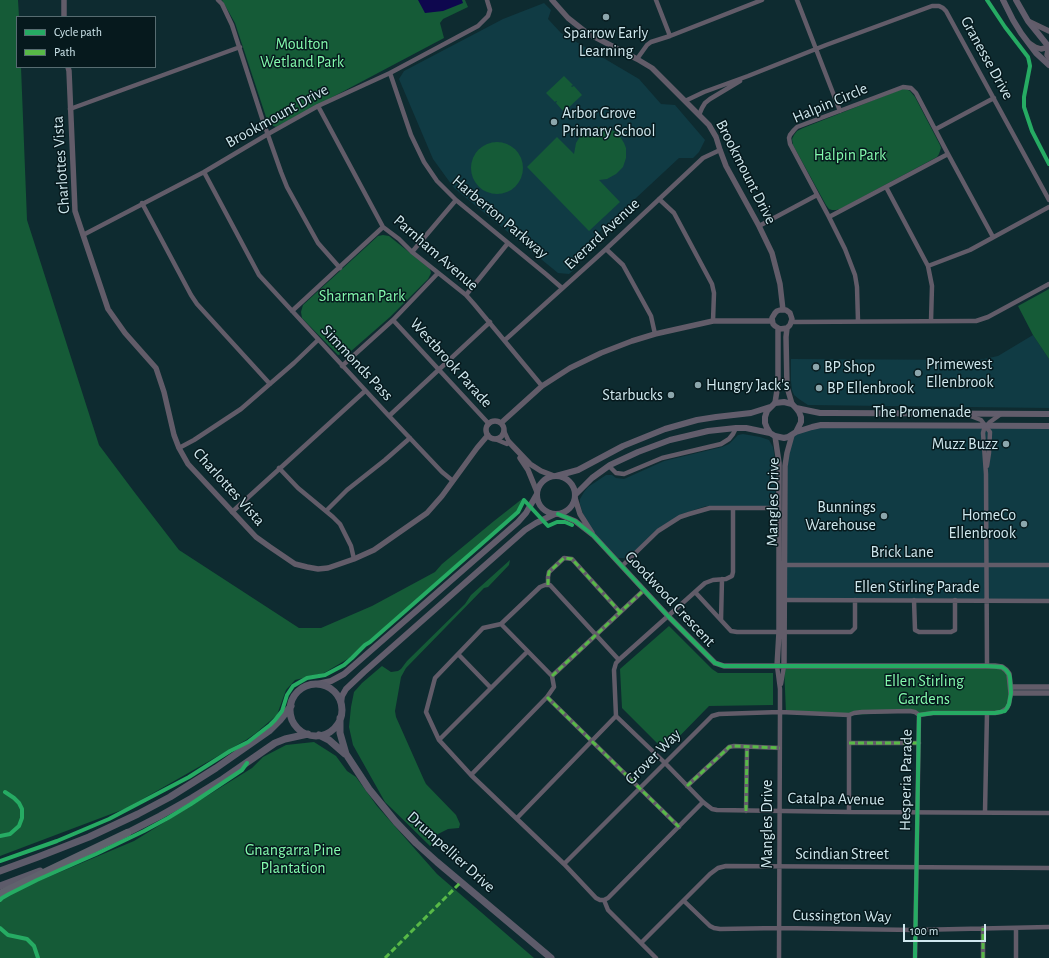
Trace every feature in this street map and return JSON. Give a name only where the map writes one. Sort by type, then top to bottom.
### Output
[{"type":"highway","points":[[0,894],[128,833]]},
{"type":"main road","points":[[1003,0],[1013,20],[1027,42],[1049,65]]},
{"type":"main road","points":[[1016,0],[1028,21],[1049,46]]},
{"type":"main road","points":[[0,886],[66,861],[128,833],[207,789],[276,743],[285,739],[308,734],[326,734],[332,730],[340,718],[342,696],[346,689],[522,532],[536,523],[568,510],[575,497],[592,478],[609,466],[628,456],[670,440],[708,431],[746,428],[784,438],[794,433],[799,428],[801,417],[799,412],[794,406],[784,402],[751,413],[697,420],[665,429],[623,446],[578,470],[548,477],[539,486],[537,493],[526,513],[518,522],[344,674],[331,681],[309,685],[300,690],[295,696],[290,713],[298,729],[308,734]]},
{"type":"main road","points":[[772,434],[767,428],[765,417],[767,411],[773,405]]},
{"type":"main road","name":"The Promenade","points":[[794,406],[820,413],[1049,414]]},
{"type":"main road","name":"The Promenade","points":[[794,433],[821,425],[1049,426]]},
{"type":"main road","points":[[555,476],[569,481],[573,487],[575,497]]},
{"type":"main road","points":[[537,493],[538,502],[541,507],[547,512],[557,514]]},
{"type":"main road","points":[[317,684],[330,689],[336,694],[341,703]]},
{"type":"main road","points":[[0,871],[38,858],[89,837],[170,797],[221,765],[269,731],[291,706]]},
{"type":"main road","name":"Drumpellier Drive","points":[[340,718],[340,733],[346,754],[361,778],[396,822],[437,862],[551,958]]},
{"type":"main road","name":"Drumpellier Drive","points":[[319,735],[329,740],[346,754]]},
{"type":"street","points":[[64,0],[64,16]]},
{"type":"street","points":[[218,0],[222,4],[232,25],[287,187],[318,243],[340,268]]},
{"type":"street","name":"Brookmount Drive","points":[[83,235],[204,172],[318,106],[390,73],[478,26],[488,16],[490,10],[486,0]]},
{"type":"street","name":"Brookmount Drive","points":[[552,0],[568,18],[587,33],[652,68],[709,124],[716,137],[726,166],[759,226],[775,262],[780,284],[783,310]]},
{"type":"street","points":[[656,0],[670,36]]},
{"type":"street","points":[[637,59],[646,45],[651,42],[670,36],[760,0]]},
{"type":"street","points":[[797,0],[840,110]]},
{"type":"street","name":"Granesse Drive","points":[[685,101],[704,92],[932,6],[936,3],[946,11],[1049,200]]},
{"type":"street","points":[[1028,21],[1049,32]]},
{"type":"street","points":[[1027,42],[1041,49],[1049,46]]},
{"type":"street","points":[[1049,46],[1047,55],[1049,58]]},
{"type":"street","points":[[70,109],[240,47]]},
{"type":"street","name":"Charlottes Vista","points":[[68,68],[75,211],[108,309],[125,333],[156,368],[164,392],[174,435],[188,464],[256,537],[295,564],[308,568],[328,568],[354,559],[374,550],[427,513],[442,496],[477,448],[488,436]]},
{"type":"street","name":"Harberton Parkway","points":[[390,73],[412,135],[424,162],[437,181],[456,200],[562,288]]},
{"type":"street","name":"Granesse Drive","points":[[700,115],[705,103],[748,76]]},
{"type":"street","name":"Halpin Circle","points":[[858,321],[857,287],[855,275],[845,249],[790,144],[789,138],[794,130],[800,126],[903,87],[908,87],[916,94],[994,237]]},
{"type":"street","points":[[936,130],[994,98]]},
{"type":"street","name":"Parnham Avenue","points":[[318,106],[383,227],[466,295],[542,386]]},
{"type":"street","name":"Everard Avenue","points":[[505,340],[606,249],[703,158],[720,150]]},
{"type":"street","points":[[829,217],[948,154]]},
{"type":"street","name":"Simmonds Pass","points":[[204,172],[259,275],[365,391],[444,474],[453,481]]},
{"type":"street","points":[[886,187],[928,266],[932,286],[931,321]]},
{"type":"street","points":[[759,226],[817,195]]},
{"type":"street","points":[[660,199],[674,213],[712,284],[714,293],[713,321]]},
{"type":"street","points":[[412,252],[456,200]]},
{"type":"street","points":[[142,203],[191,295],[270,384]]},
{"type":"street","points":[[928,266],[963,253],[1049,207]]},
{"type":"street","points":[[292,311],[383,227]]},
{"type":"street","points":[[466,295],[508,243]]},
{"type":"street","points":[[606,249],[623,265],[650,316],[655,334]]},
{"type":"street","points":[[342,366],[393,320],[438,273]]},
{"type":"street","points":[[792,322],[969,321],[988,317],[1049,284]]},
{"type":"street","points":[[788,328],[783,330],[773,324],[772,318],[775,313],[780,310],[786,310],[792,316],[792,322],[788,328],[786,337],[787,387],[794,406]]},
{"type":"street","name":"Westbrook Parade","points":[[393,320],[440,369],[489,424]]},
{"type":"street","points":[[501,424],[542,386],[570,368],[601,353],[632,341],[655,334],[713,321],[772,320]]},
{"type":"street","points":[[389,416],[490,322]]},
{"type":"street","points":[[773,405],[778,384],[778,328]]},
{"type":"street","points":[[179,448],[194,440],[241,409],[318,340]]},
{"type":"street","points":[[232,512],[365,391]]},
{"type":"street","points":[[965,413],[981,420],[986,426],[990,435],[986,474]]},
{"type":"street","points":[[986,666],[986,474],[983,437],[986,426],[994,418],[1001,414]]},
{"type":"street","points":[[537,493],[526,468],[508,443],[504,428],[498,422],[494,421],[489,424],[486,430],[488,436],[508,443],[530,464],[555,476]]},
{"type":"street","points":[[609,466],[616,473],[624,474],[662,458],[721,444],[729,439],[736,428]]},
{"type":"street","points":[[495,439],[501,437],[504,431]]},
{"type":"street","name":"Mangles Drive","points":[[780,689],[784,666],[782,632],[782,565],[786,458],[794,433]]},
{"type":"street","name":"Mangles Drive","points":[[772,434],[778,455],[779,508],[785,600],[777,666],[780,689],[779,958]]},
{"type":"street","points":[[326,511],[347,490],[386,460],[410,438]]},
{"type":"street","points":[[279,468],[298,488],[340,524],[351,546],[354,559]]},
{"type":"street","points":[[779,471],[781,475],[785,477]]},
{"type":"street","name":"Goodwood Crescent","points":[[575,497],[580,514],[593,535]]},
{"type":"street","points":[[622,566],[658,531],[680,517],[710,508],[779,508]]},
{"type":"street","points":[[517,818],[616,716],[614,670],[616,663],[705,583],[732,576],[733,508]]},
{"type":"street","name":"Goodwood Crescent","points":[[557,514],[575,521],[593,535],[668,616],[715,663],[724,666],[784,666]]},
{"type":"street","points":[[548,585],[549,572],[564,558],[572,559],[620,612]]},
{"type":"street","name":"Brick Lane","points":[[782,565],[1049,565]]},
{"type":"street","points":[[721,620],[722,579]]},
{"type":"street","points":[[619,660],[550,585],[540,586],[501,624],[483,628],[435,678],[426,712],[439,740],[471,775],[564,864],[596,898],[600,900],[606,899],[703,802]]},
{"type":"street","points":[[552,676],[644,590]]},
{"type":"street","points":[[694,592],[733,632],[851,632],[855,628],[855,600]]},
{"type":"street","name":"Ellen Stirling Parade","points":[[785,600],[1049,601]]},
{"type":"street","points":[[914,600],[915,630],[919,632],[951,632],[955,630],[955,600]]},
{"type":"street","points":[[471,775],[547,697],[554,687],[552,676],[501,624]]},
{"type":"street","points":[[439,740],[527,652]]},
{"type":"street","points":[[458,654],[491,688]]},
{"type":"street","points":[[784,666],[1002,667],[1009,674],[1011,690]]},
{"type":"street","points":[[1011,690],[1049,688]]},
{"type":"street","points":[[1011,690],[1049,693]]},
{"type":"street","name":"Hesperia Parade","points":[[915,958],[919,715],[933,713],[995,713],[1005,711],[1009,704],[1011,690]]},
{"type":"street","points":[[547,697],[679,827]]},
{"type":"street","name":"Grover Way","points":[[564,864],[712,716],[780,712],[849,714],[862,712],[910,711],[919,715]]},
{"type":"street","points":[[984,812],[987,713]]},
{"type":"street","points":[[849,714],[849,812]]},
{"type":"street","name":"Catalpa Avenue","points":[[616,716],[703,802],[712,809],[746,811],[1049,813]]},
{"type":"street","points":[[849,743],[919,743]]},
{"type":"street","points":[[687,786],[726,750],[734,746],[780,748]]},
{"type":"street","points":[[746,811],[747,747]]},
{"type":"street","name":"Scindian Street","points":[[641,943],[710,874],[718,868],[726,866],[1049,868]]},
{"type":"street","points":[[606,899],[608,910],[656,958]]},
{"type":"street","name":"Cussington Way","points":[[684,900],[710,926],[720,929],[779,928],[916,930],[1049,927]]},
{"type":"street","points":[[983,958],[984,928]]},
{"type":"street","points":[[1016,928],[1016,958]]},
{"type":"shaded area","points":[[418,0],[462,0],[463,3],[443,11],[425,13]]},
{"type":"shaded area","name":"Arbor Grove Primary School","points":[[544,3],[551,10],[548,19],[561,33],[639,79],[661,104],[675,105],[705,140],[699,152],[693,158],[679,158],[578,252],[577,267],[569,274],[558,273],[454,188],[433,159],[399,79],[404,71],[503,19]]},
{"type":"shaded area","points":[[1033,335],[1049,359],[1049,408],[808,405],[794,395],[792,390],[791,359],[979,360],[998,356]]},
{"type":"shaded area","points":[[1049,426],[1049,601],[785,600],[785,465],[792,435],[812,427]]},
{"type":"shaded area","points":[[743,434],[769,440],[773,447],[776,484],[775,500],[772,504],[768,506],[706,506],[682,514],[654,532],[630,556],[626,558],[618,558],[593,532],[583,514],[580,499],[588,487],[606,475],[612,475],[616,478],[624,479],[664,461],[722,447],[729,444],[738,435]]},
{"type":"green space","points":[[0,0],[18,0],[19,16],[16,16],[16,68],[21,68],[27,220],[99,445],[179,550],[299,628],[321,628],[372,606],[435,572],[442,564],[522,499],[517,511],[351,657],[324,673],[295,680],[286,690],[277,715],[246,740],[127,808],[0,856]]},
{"type":"green space","name":"Moulton Wetland Park","points":[[222,0],[465,0],[468,7],[443,19],[440,23],[444,38],[276,127],[271,125],[267,120],[235,23]]},
{"type":"green space","points":[[564,76],[573,85],[571,86],[574,86],[582,95],[564,112],[556,103],[557,101],[555,102],[546,93]]},
{"type":"green space","name":"Halpin Park","points":[[902,89],[910,91],[915,97],[940,145],[941,148],[939,154],[937,157],[840,209],[829,209],[793,145],[792,139],[794,135],[797,131],[803,128]]},
{"type":"green space","points":[[598,127],[607,128],[619,135],[626,148],[626,158],[623,167],[616,174],[607,179],[599,180],[620,202],[589,231],[527,167],[557,137],[574,154],[576,143],[581,135]]},
{"type":"green space","points":[[492,142],[502,142],[516,149],[523,163],[523,173],[516,187],[502,194],[492,194],[482,190],[475,183],[471,173],[471,163],[475,153],[482,146]]},
{"type":"green space","name":"Sharman Park","points":[[378,236],[389,236],[430,269],[431,273],[428,279],[390,317],[350,352],[338,355],[302,318],[301,312],[303,305]]},
{"type":"green space","points":[[1049,289],[1049,359],[1033,335],[1018,306]]},
{"type":"green space","points":[[510,560],[509,565],[488,587],[484,588],[406,668],[401,677],[395,711],[396,717],[426,784],[456,815],[460,824],[459,828],[448,829],[438,834],[434,839],[435,846],[430,846],[385,802],[353,745],[349,727],[354,692],[382,666],[391,672],[401,669],[407,661],[465,604],[471,595]]},
{"type":"green space","points":[[669,626],[712,669],[718,673],[773,673],[773,705],[709,706],[665,751],[622,708],[620,669]]},
{"type":"green space","name":"Ellen Stirling Gardens","points":[[784,666],[987,666],[1006,670],[1011,687],[1005,711],[919,715],[915,712],[849,715],[786,713]]},
{"type":"green space","name":"Gnangarra Pine Plantation","points":[[314,742],[336,756],[347,771],[356,777],[377,806],[437,874],[534,958],[0,958],[0,899],[15,891],[134,841],[252,768],[263,757],[286,745]]},
{"type":"marked path","points":[[548,585],[549,572],[564,558],[572,559],[620,612]]},
{"type":"marked path","points":[[552,676],[644,590]]},
{"type":"marked path","points":[[547,697],[679,827]]},
{"type":"marked path","points":[[849,743],[919,743]]},
{"type":"marked path","points":[[687,786],[729,747],[780,748]]},
{"type":"marked path","points":[[746,811],[747,747]]},
{"type":"marked path","points":[[385,958],[461,882]]},
{"type":"marked path","points":[[983,928],[983,958]]},
{"type":"cycle path","points":[[987,0],[1028,57],[1030,66],[1024,97],[1024,107],[1032,131],[1049,164]]},
{"type":"cycle path","points":[[0,861],[57,841],[109,819],[189,777],[230,751],[248,742],[275,720],[282,711],[287,695],[293,686],[307,678],[325,675],[344,665],[518,512],[524,500],[548,526],[557,522],[565,522],[572,525]]},
{"type":"cycle path","points":[[558,514],[575,521],[593,535],[668,616],[715,663],[724,666],[987,666],[1002,667],[1006,670],[1010,678],[1011,693],[1009,704],[1005,711],[995,713],[933,713],[919,715],[915,958]]},
{"type":"cycle path","points":[[0,900],[37,880],[96,854],[168,818],[242,770],[247,763]]},
{"type":"cycle path","points":[[0,836],[10,834],[19,826],[22,818],[22,809],[19,803],[5,792]]},
{"type":"cycle path","points":[[0,928],[8,935],[27,939],[34,946],[38,958]]},
{"type":"place","name":"Sparrow Early Learning","points":[[606,17]]},
{"type":"place","name":"Arbor Grove Primary School","points":[[554,122]]},
{"type":"place","name":"BP Shop","points":[[816,367]]},
{"type":"place","name":"Primewest Ellenbrook","points":[[918,373]]},
{"type":"place","name":"Hungry Jack's","points":[[698,385]]},
{"type":"place","name":"BP Ellenbrook","points":[[819,388]]},
{"type":"place","name":"Starbucks","points":[[671,395]]},
{"type":"place","name":"Muzz Buzz","points":[[1006,444]]},
{"type":"place","name":"Bunnings Warehouse","points":[[884,516]]},
{"type":"place","name":"HomeCo Ellenbrook","points":[[1024,524]]}]
